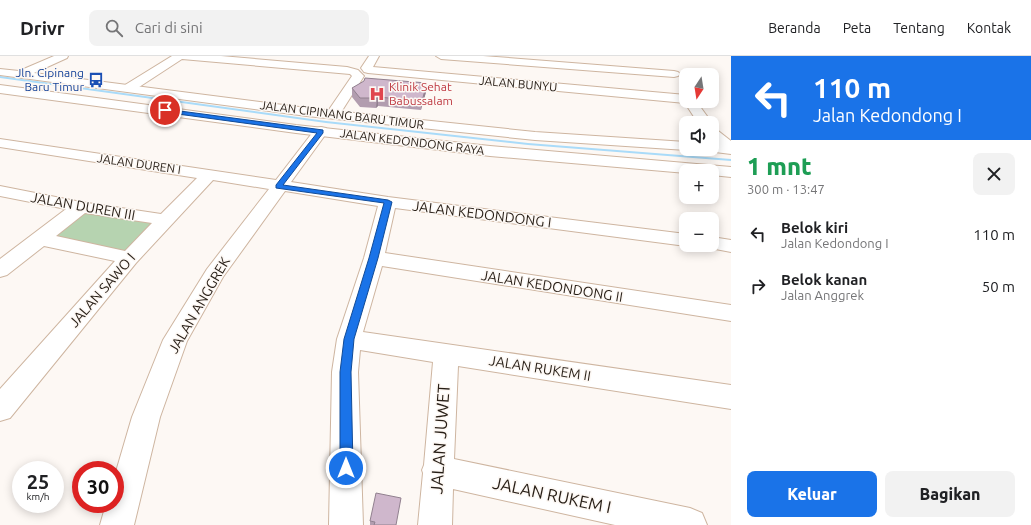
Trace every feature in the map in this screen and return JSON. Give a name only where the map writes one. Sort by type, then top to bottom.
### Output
[{"type":"street","points":[[0,72],[38,56]]},
{"type":"street","points":[[10,78],[62,56]]},
{"type":"street","points":[[129,88],[179,56]]},
{"type":"street","name":"JALAN ANGGREK","points":[[117,525],[146,416],[175,340],[214,274],[278,186],[327,123],[358,76],[354,72],[347,70],[183,56]]},
{"type":"street","name":"JALAN BUNYU","points":[[374,56],[367,68],[368,70],[679,98]]},
{"type":"street","points":[[442,56],[577,61],[679,84]]},
{"type":"street","points":[[666,62],[679,82]]},
{"type":"street","points":[[422,76],[427,63]]},
{"type":"street","name":"JALAN CIPINANG BARU TIMUR","points":[[0,72],[10,78],[129,88],[327,123],[679,146]]},
{"type":"street","name":"JALAN KEDONDONG RAYA","points":[[0,89],[327,123],[490,151],[731,172]]},
{"type":"street","name":"JALAN DUREN I","points":[[0,143],[278,186]]},
{"type":"street","points":[[719,143],[731,149]]},
{"type":"street","name":"JALAN SAWO I","points":[[0,409],[129,258],[209,175]]},
{"type":"street","name":"JALAN KEDONDONG I","points":[[278,186],[388,202],[679,239]]},
{"type":"street","name":"JALAN DUREN III","points":[[0,191],[81,207],[167,220]]},
{"type":"street","points":[[346,525],[345,372],[349,339],[374,258],[388,202]]},
{"type":"street","points":[[4,263],[41,239],[81,207]]},
{"type":"street","points":[[41,239],[129,258]]},
{"type":"street","name":"JALAN KEDONDONG II","points":[[374,258],[731,313]]},
{"type":"street","name":"JALAN RUKEM II","points":[[349,339],[731,397]]},
{"type":"street","name":"JALAN JUWET","points":[[434,525],[446,354]]},
{"type":"street","name":"JALAN RUKEM I","points":[[437,470],[690,525]]},
{"type":"green space","points":[[87,210],[156,220],[127,252],[54,238]]},
{"type":"building","points":[[365,78],[427,83],[422,101],[378,97],[360,98],[352,88],[364,81]]},
{"type":"building","points":[[376,493],[401,498],[396,525],[374,525],[375,522],[370,521]]},
{"type":"waterway","points":[[0,77],[326,122],[528,144],[731,160]]},
{"type":"place","name":"Jln. Cipinang Baru Timur","points":[[96,80]]},
{"type":"place","name":"Klinik Sehat Babussalam","points":[[377,94]]},
{"type":"route","points":[[165,110],[296,129],[321,131],[278,186],[388,202],[374,258],[349,339],[345,372],[346,468]]}]
